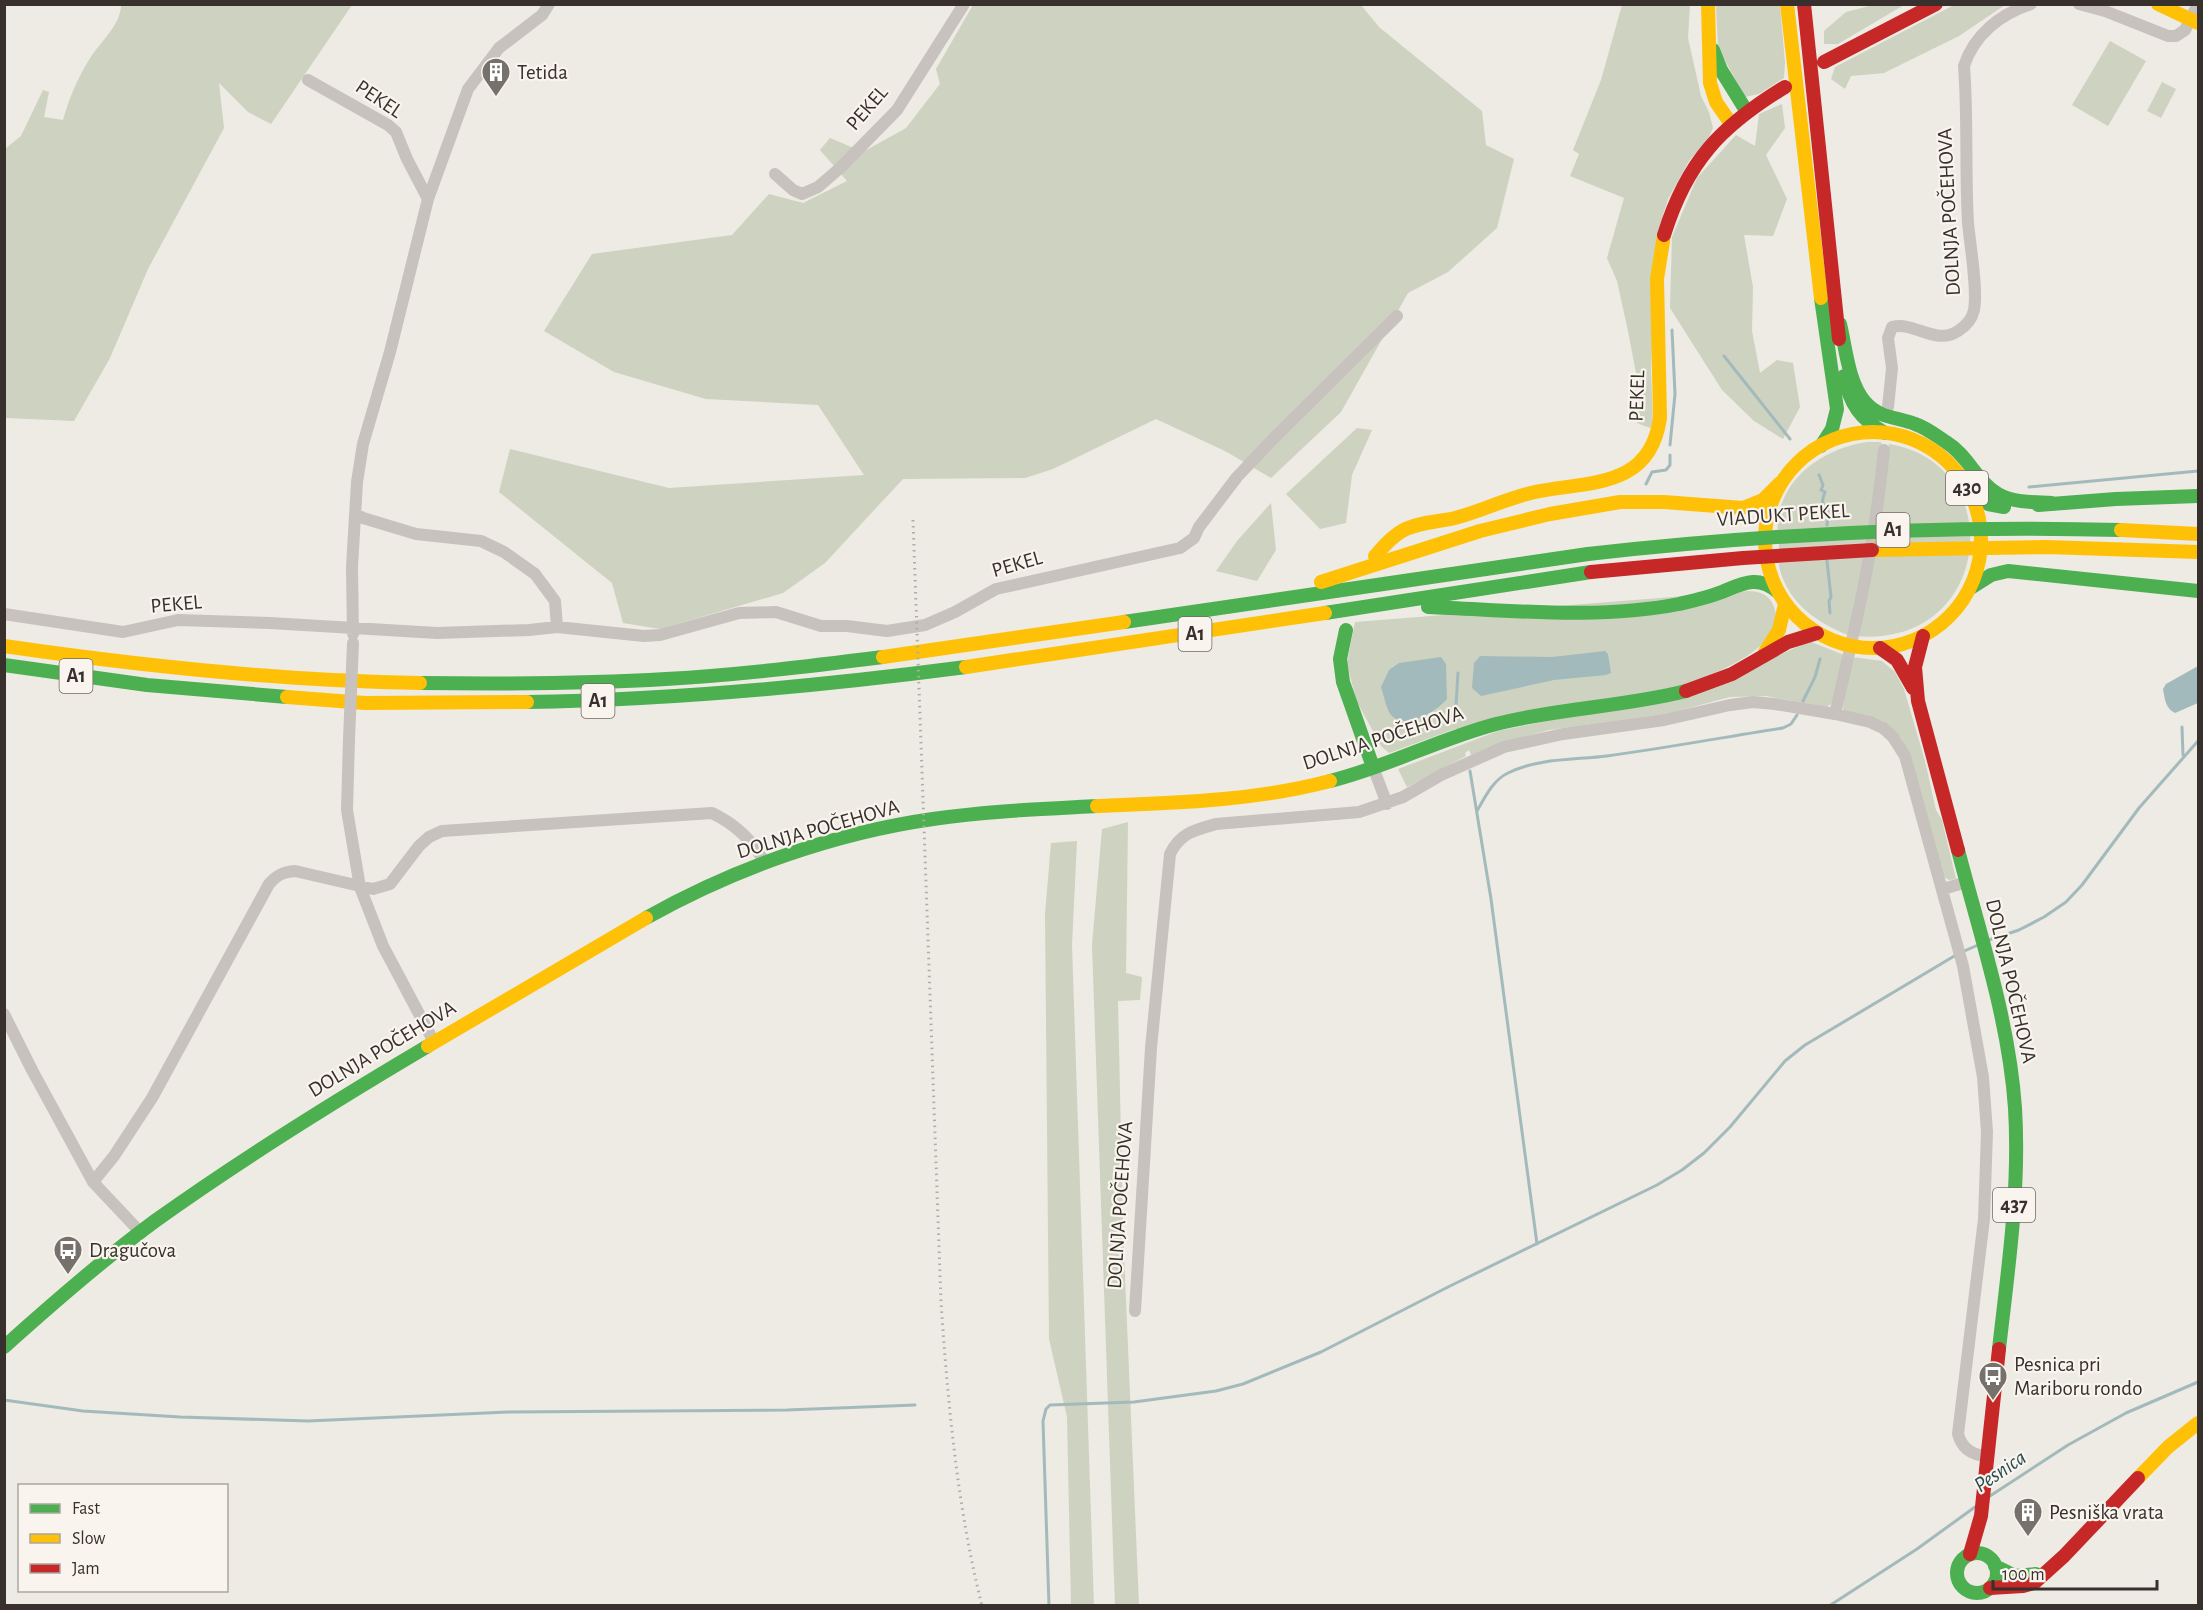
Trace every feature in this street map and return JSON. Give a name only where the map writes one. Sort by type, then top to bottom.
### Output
[{"type":"main road","points":[[1708,4],[1710,83],[1716,102],[1731,124]]},
{"type":"main road","name":"430","points":[[1787,4],[1812,241],[1837,409],[1833,429],[1821,446]]},
{"type":"main road","name":"430","points":[[1804,4],[1840,354],[1847,393],[1857,413],[1885,433]]},
{"type":"main road","points":[[1824,63],[1936,4]]},
{"type":"main road","points":[[2158,4],[2194,21]]},
{"type":"main road","points":[[1709,39],[1721,70],[1746,112]]},
{"type":"main road","name":"PEKEL","points":[[1375,556],[1391,537],[1405,530],[1460,517],[1534,492],[1623,477],[1636,468],[1650,452],[1657,434],[1661,404],[1657,277],[1661,244],[1671,212],[1685,182],[1731,124],[1785,87]]},
{"type":"main road","points":[[1836,308],[1855,387],[1866,405],[1882,416],[1916,424],[1944,440],[1966,459],[1992,491],[2024,501],[2052,503]]},
{"type":"main road","name":"430","points":[[1885,433],[1907,437],[1928,447],[1955,470],[1968,489],[1976,507],[1980,525],[1979,563],[1972,587],[1946,621],[1923,636],[1898,646],[1880,648],[1852,646],[1817,633],[1801,621],[1782,598],[1771,577],[1766,560],[1765,533],[1771,504],[1780,483],[1797,464],[1821,446],[1852,434],[1885,433]]},
{"type":"main road","points":[[1249,603],[1273,590],[1325,581],[1480,531],[1550,514],[1620,502],[1664,502],[1743,508],[1763,500],[1780,483]]},
{"type":"main road","points":[[1968,489],[1981,500],[1998,507],[2199,496]]},
{"type":"main road","name":"VIADUKT PEKEL","points":[[1249,603],[1588,554],[1741,537],[1865,530],[2018,528],[2199,534]]},
{"type":"main road","name":"VIADUKT PEKEL","points":[[1341,611],[1591,572],[1744,557],[1864,550],[2019,546],[2199,552]]},
{"type":"main road","points":[[1972,587],[1991,575],[2008,571],[2199,591]]},
{"type":"main road","points":[[1341,611],[1358,615],[1421,607],[1488,608],[1561,613],[1628,611],[1680,604],[1758,580],[1772,585],[1782,598],[1784,617],[1779,633],[1761,657]]},
{"type":"main road","name":"A1","points":[[4,646],[62,656],[261,676],[368,683],[600,682],[705,676],[884,657],[1007,641],[1249,603]]},
{"type":"main road","name":"A1","points":[[4,666],[147,684],[365,703],[597,701],[711,694],[901,675],[1048,656],[1341,611]]},
{"type":"main road","points":[[1346,630],[1340,659],[1343,682],[1373,767]]},
{"type":"main road","name":"DOLNJA POČEHOVA","points":[[4,1347],[59,1297],[141,1233],[203,1186],[262,1146],[434,1042],[672,904],[765,864],[835,841],[915,822],[1000,810],[1205,801],[1322,783],[1464,734],[1527,716],[1598,707],[1690,690],[1746,666],[1794,638],[1817,633]]},
{"type":"main road","name":"DOLNJA POČEHOVA","points":[[1923,636],[1915,667],[1918,701],[2006,1032],[2014,1095],[2017,1152],[2015,1200],[1981,1516]]},
{"type":"main road","name":"DOLNJA POČEHOVA","points":[[1880,648],[1900,665],[1918,701]]},
{"type":"main road","points":[[1965,1589],[1975,1593],[2034,1583],[2064,1556],[2160,1455],[2199,1423]]},
{"type":"main road","name":"437","points":[[1965,1605],[1965,1589],[1958,1581],[1957,1570],[1961,1560],[1970,1554],[1981,1516]]},
{"type":"main road","name":"437","points":[[1978,1605],[1995,1580],[1981,1516]]},
{"type":"main road","points":[[1970,1554],[1979,1553],[2015,1576],[2046,1572]]},
{"type":"street","points":[[434,1042],[383,946],[360,887],[347,810],[353,644],[352,567],[357,482],[363,444],[390,352],[428,199],[468,89],[499,48],[542,15],[549,4]]},
{"type":"street","name":"PEKEL","points":[[775,174],[793,190],[802,194],[818,187],[840,168],[897,110],[964,4]]},
{"type":"street","name":"DOLNJA POČEHOVA","points":[[1888,407],[1892,368],[1888,338],[1892,327],[1899,326],[1933,336],[1946,336],[1963,328],[1972,317],[1975,302],[1968,221],[1964,66],[1969,51],[1986,30],[1999,20],[2031,4]]},
{"type":"street","points":[[2079,4],[2105,11],[2168,36],[2181,34],[2194,21],[2198,5]]},
{"type":"street","name":"PEKEL","points":[[308,80],[388,125],[396,132],[428,199]]},
{"type":"street","name":"PEKEL","points":[[4,614],[123,632],[178,620],[436,633],[557,627],[652,635],[739,613],[776,612],[822,626],[847,626],[887,631],[925,625],[955,612],[996,589],[1180,548],[1194,538],[1199,527],[1237,477],[1397,316]]},
{"type":"street","points":[[1854,631],[1879,501],[1884,450]]},
{"type":"street","points":[[356,514],[416,534],[481,541],[504,552],[535,574],[555,601],[557,627]]},
{"type":"street","points":[[1835,714],[1847,662]]},
{"type":"street","points":[[1373,767],[1387,804],[1474,759],[1504,747],[1563,734],[1664,720],[1753,702],[1835,714],[1870,722],[1883,728],[1901,747],[1943,889],[1966,882]]},
{"type":"street","name":"DOLNJA POČEHOVA","points":[[1135,1311],[1151,1048],[1170,854],[1177,841],[1198,829],[1216,824],[1359,812],[1387,804]]},
{"type":"street","points":[[93,1182],[114,1156],[152,1098],[268,884],[277,875],[295,871],[373,890],[390,884],[419,846],[429,837],[442,831],[701,813],[712,813],[726,820],[758,850],[765,864]]},
{"type":"street","name":"DOLNJA POČEHOVA","points":[[1943,889],[1974,1017],[1983,1077],[1987,1132],[1984,1219],[1958,1434],[1959,1440],[1967,1450],[1986,1462]]},
{"type":"street","points":[[4,1014],[93,1182],[141,1233]]},
{"type":"green space","points":[[1877,4],[1904,5],[1838,44],[1824,44],[1824,31],[1846,12]]},
{"type":"green space","points":[[121,5],[352,5],[271,124],[248,112],[219,83],[224,128],[148,269],[110,358],[74,421],[4,418],[5,149],[21,136],[43,90],[49,92],[44,117],[63,120],[81,74],[114,27]]},
{"type":"green space","points":[[973,5],[1361,5],[1379,27],[1482,111],[1486,145],[1514,159],[1497,228],[1448,272],[1408,293],[1341,412],[1271,478],[1225,451],[1156,419],[1053,469],[1025,478],[903,479],[825,563],[783,593],[660,629],[623,623],[612,583],[499,492],[510,449],[669,488],[864,475],[818,405],[706,399],[614,372],[544,331],[592,254],[732,235],[769,194],[803,203],[847,181],[820,150],[830,138],[863,152],[906,128],[940,84],[936,69]]},
{"type":"green space","points":[[1622,5],[1690,5],[1688,38],[1701,96],[1709,112],[1713,128],[1708,139],[1689,161],[1668,199],[1657,234],[1651,368],[1653,425],[1650,428],[1637,423],[1640,394],[1617,281],[1607,258],[1624,198],[1570,176],[1579,154],[1573,150],[1601,80]]},
{"type":"green space","points":[[1716,5],[1780,5],[1785,63],[1784,78],[1759,94],[1745,97],[1718,48]]},
{"type":"green space","points":[[1954,5],[2005,5],[1959,36],[1884,73],[1851,76],[1845,89],[1831,79],[1835,67]]},
{"type":"green space","points":[[2110,41],[2146,61],[2108,126],[2072,105]]},
{"type":"green space","points":[[2162,82],[2176,89],[2161,118],[2147,111]]},
{"type":"green space","points":[[1782,104],[1785,128],[1766,155],[1787,199],[1773,236],[1744,235],[1753,287],[1752,331],[1760,373],[1777,360],[1793,363],[1800,407],[1783,439],[1754,421],[1722,390],[1670,308],[1672,237],[1697,178],[1736,135],[1755,146],[1759,114]]},
{"type":"green space","points":[[1357,428],[1372,430],[1352,475],[1346,523],[1320,529],[1286,494]]},
{"type":"green space","points":[[1867,442],[1881,442],[1882,446],[1852,627],[1848,635],[1815,618],[1797,602],[1790,592],[1779,567],[1778,522],[1782,503],[1789,489],[1809,466],[1837,450]]},
{"type":"green space","points":[[1889,444],[1928,459],[1954,484],[1968,517],[1969,552],[1958,586],[1936,614],[1901,632],[1856,636]]},
{"type":"green space","points":[[1271,503],[1276,550],[1257,581],[1216,571],[1237,541]]},
{"type":"green space","points":[[1748,591],[1760,593],[1770,599],[1774,607],[1775,622],[1770,635],[1758,648],[1726,668],[1679,686],[1452,730],[1389,753],[1381,746],[1356,700],[1347,663],[1355,622]]},
{"type":"green space","points":[[1809,641],[1844,655],[1832,703],[1827,707],[1766,696],[1730,697],[1670,713],[1549,730],[1471,755],[1469,750],[1465,753],[1466,756],[1407,787],[1398,769],[1498,731],[1571,716],[1773,658]]},
{"type":"green space","points":[[1852,657],[1882,661],[1895,672],[1904,689],[1925,761],[1936,810],[1942,820],[1956,879],[1949,880],[1943,876],[1902,739],[1883,721],[1843,709]]},
{"type":"green space","points":[[1128,822],[1126,973],[1142,977],[1140,1000],[1118,1001],[1123,1230],[1139,1605],[1115,1606],[1092,945],[1102,829]]},
{"type":"green space","points":[[1077,841],[1072,945],[1094,1606],[1071,1605],[1067,1417],[1049,1339],[1045,914],[1051,843]]},
{"type":"water","points":[[1605,651],[1608,654],[1611,673],[1606,675],[1554,680],[1481,696],[1472,688],[1474,663],[1480,656],[1552,657]]},
{"type":"water","points":[[1441,657],[1446,664],[1447,699],[1429,714],[1420,718],[1404,721],[1391,715],[1381,687],[1389,670],[1399,663]]},
{"type":"water","points":[[2198,666],[2198,703],[2175,713],[2167,706],[2163,689],[2166,684]]},
{"type":"waterway","points":[[1670,445],[1675,394],[1672,330]]},
{"type":"waterway","points":[[1724,356],[1790,439]]},
{"type":"waterway","points":[[1646,484],[1652,472],[1666,470],[1670,465],[1670,455]]},
{"type":"waterway","points":[[2029,487],[2198,471]]},
{"type":"waterway","points":[[1819,475],[1823,485],[1821,490],[1825,492],[1823,503],[1828,516],[1827,525]]},
{"type":"waterway","points":[[1827,561],[1831,597],[1830,613]]},
{"type":"waterway","points":[[1803,701],[1815,677],[1820,659]]},
{"type":"waterway","points":[[1458,673],[1456,705],[1460,715]]},
{"type":"waterway","points":[[1477,811],[1498,780],[1520,768],[1557,760],[1629,753],[1783,728],[1791,724],[1797,715]]},
{"type":"waterway","points":[[2182,727],[2183,755]]},
{"type":"waterway","points":[[1989,940],[2019,930],[2066,902],[2082,885],[2139,808],[2198,741]]},
{"type":"waterway","points":[[1470,771],[1491,899],[1537,1244]]},
{"type":"waterway","points":[[1962,952],[1978,945]]},
{"type":"waterway","points":[[1049,1606],[1043,1421],[1046,1409],[1050,1405],[1134,1402],[1216,1391],[1243,1384],[1321,1352],[1657,1185],[1682,1170],[1704,1153],[1730,1127],[1785,1061],[1805,1045],[1956,955]]},
{"type":"waterway","name":"Pesnica","points":[[1990,1496],[2068,1445],[2126,1413],[2198,1382]]},
{"type":"waterway","points":[[4,1400],[83,1411],[308,1421],[508,1412],[787,1410],[915,1405]]},
{"type":"waterway","name":"Pesnica","points":[[1829,1606],[1917,1549],[1975,1507]]},
{"type":"tunnel","points":[[1847,662],[1854,631]]},
{"type":"railway","points":[[913,520],[941,1302],[960,1493],[982,1606]]},
{"type":"traffic: fast","points":[[1713,50],[1721,70],[1747,112]]},
{"type":"traffic: fast","points":[[1821,298],[1837,409],[1832,429],[1821,446]]},
{"type":"traffic: fast","points":[[1840,324],[1851,375],[1859,394],[1870,407],[1882,414],[1919,425],[1939,437],[1961,455],[1986,485],[2002,496],[2020,501],[2052,503]]},
{"type":"traffic: fast","points":[[1844,376],[1849,395],[1857,410],[1876,428],[1885,433]]},
{"type":"traffic: fast","points":[[1968,489],[1988,504],[2004,507]]},
{"type":"traffic: fast","points":[[2038,505],[2198,496]]},
{"type":"traffic: fast","points":[[1588,554],[1787,536],[1920,530],[2121,530]]},
{"type":"traffic: fast","points":[[1124,622],[1588,554]]},
{"type":"traffic: fast","points":[[1972,587],[1991,575],[2008,571],[2198,591]]},
{"type":"traffic: fast","points":[[1325,613],[1591,572]]},
{"type":"traffic: fast","points":[[1428,607],[1554,613],[1617,612],[1679,604],[1749,582],[1763,583],[1778,592]]},
{"type":"traffic: fast","points":[[1346,630],[1340,659],[1343,682],[1373,767]]},
{"type":"traffic: fast","points":[[420,683],[543,683],[666,679],[747,673],[883,657]]},
{"type":"traffic: fast","points":[[4,665],[147,685],[287,697]]},
{"type":"traffic: fast","points":[[527,702],[747,691],[966,667]]},
{"type":"traffic: fast","points":[[1330,781],[1496,724],[1543,714],[1638,701],[1686,691]]},
{"type":"traffic: fast","points":[[646,918],[679,900],[749,869],[785,855],[859,833],[954,816],[1097,806]]},
{"type":"traffic: fast","points":[[1958,850],[2000,1010],[2012,1075],[2015,1108],[2015,1199],[1999,1349]]},
{"type":"traffic: fast","points":[[4,1347],[78,1282],[155,1221],[290,1130],[428,1046]]},
{"type":"traffic: fast","points":[[1977,1553],[1991,1559],[1997,1573],[1991,1587],[1977,1593],[1963,1587],[1957,1573],[1963,1559],[1977,1553]]},
{"type":"traffic: fast","points":[[1995,1566],[2015,1576],[2036,1574]]},
{"type":"traffic: slow","points":[[1708,4],[1710,83],[1716,102],[1731,124]]},
{"type":"traffic: slow","points":[[1787,4],[1821,298]]},
{"type":"traffic: slow","points":[[2158,4],[2198,23]]},
{"type":"traffic: slow","points":[[1375,556],[1394,536],[1408,528],[1455,518],[1535,492],[1614,478],[1630,470],[1644,458],[1654,441],[1660,418],[1657,279],[1664,235]]},
{"type":"traffic: slow","points":[[1884,432],[1924,445],[1942,456],[1957,471],[1973,499],[1981,529],[1981,540],[1981,551],[1973,581],[1957,609],[1942,624],[1914,640],[1894,646],[1862,648],[1822,635],[1804,624],[1789,609],[1773,581],[1767,561],[1765,529],[1778,489],[1789,471],[1804,456],[1832,440],[1852,434],[1884,432]]},
{"type":"traffic: slow","points":[[1321,582],[1480,531],[1550,514],[1620,502],[1664,502],[1743,508],[1763,500],[1780,483]]},
{"type":"traffic: slow","points":[[2121,530],[2198,534]]},
{"type":"traffic: slow","points":[[1872,550],[2046,547],[2198,552]]},
{"type":"traffic: slow","points":[[1765,652],[1779,630],[1785,604]]},
{"type":"traffic: slow","points":[[966,667],[1325,613]]},
{"type":"traffic: slow","points":[[883,657],[1124,622]]},
{"type":"traffic: slow","points":[[4,646],[108,660],[264,676],[420,683]]},
{"type":"traffic: slow","points":[[287,697],[365,703],[527,702]]},
{"type":"traffic: slow","points":[[1097,806],[1243,797],[1330,781]]},
{"type":"traffic: slow","points":[[428,1046],[646,918]]},
{"type":"traffic: slow","points":[[2138,1478],[2168,1447],[2198,1423]]},
{"type":"traffic: jam","points":[[1804,4],[1839,339]]},
{"type":"traffic: jam","points":[[1824,62],[1936,4]]},
{"type":"traffic: jam","points":[[1664,235],[1684,186],[1709,148],[1742,116],[1785,87]]},
{"type":"traffic: jam","points":[[1591,572],[1743,558],[1872,550]]},
{"type":"traffic: jam","points":[[1686,691],[1732,674],[1788,642],[1817,633]]},
{"type":"traffic: jam","points":[[1923,636],[1915,667],[1918,701],[1958,850]]},
{"type":"traffic: jam","points":[[1880,648],[1897,660],[1913,688]]},
{"type":"traffic: jam","points":[[1970,1554],[1981,1516],[1999,1349]]},
{"type":"traffic: jam","points":[[1990,1588],[2034,1583],[2064,1556],[2138,1478]]},
{"type":"place","name":"Tetida","points":[[496,98]]},
{"type":"place","name":"Dragučova","points":[[68,1276]]},
{"type":"place","name":"Pesnica pri Mariboru rondo","points":[[1993,1402]]},
{"type":"place","name":"Pesniška vrata","points":[[2028,1538]]}]
